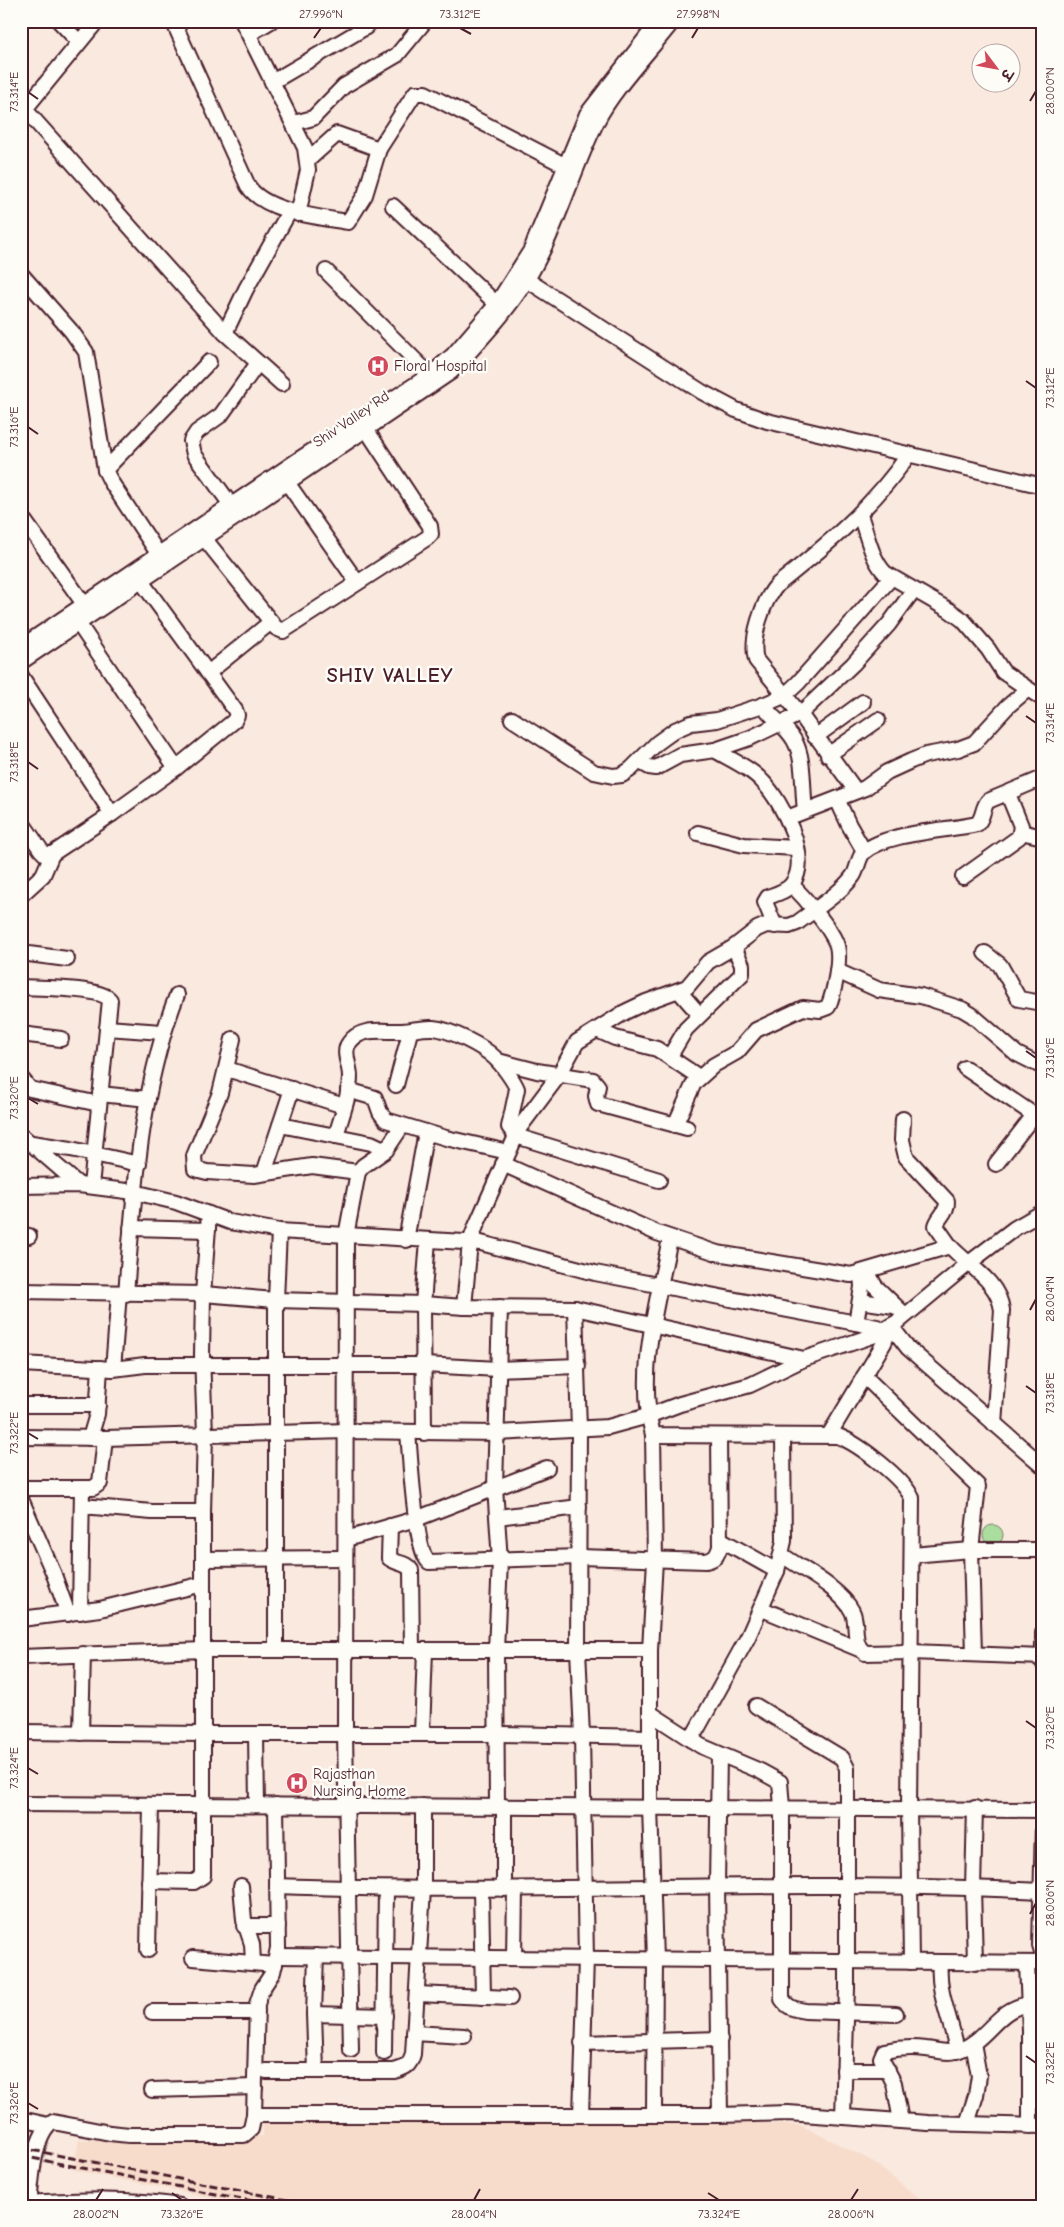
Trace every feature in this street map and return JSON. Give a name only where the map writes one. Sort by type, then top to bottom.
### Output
[{"type":"street","points":[[59,21],[79,42]]},
{"type":"street","points":[[97,21],[23,107],[225,333],[282,384]]},
{"type":"street","points":[[173,21],[248,186],[256,195],[294,213],[348,222],[365,194],[379,149],[416,93],[420,92],[566,166]]},
{"type":"street","points":[[225,333],[246,289],[294,213],[306,183],[308,160],[302,138],[242,21]]},
{"type":"street","points":[[249,34],[271,21]]},
{"type":"street","points":[[272,82],[366,27],[371,21]]},
{"type":"street","points":[[294,123],[313,118],[344,86],[397,55],[425,21]]},
{"type":"street","name":"Shiv Valley Rd","points":[[21,662],[141,581],[162,559],[231,505],[451,372],[501,308],[531,250],[587,114],[659,21]]},
{"type":"street","name":"Shiv Valley Rd","points":[[21,647],[84,604],[162,559],[204,538],[363,425],[430,375],[453,355],[527,280],[598,120],[610,100],[673,21]]},
{"type":"street","points":[[308,160],[336,134],[379,149]]},
{"type":"street","points":[[393,206],[501,308]]},
{"type":"street","points":[[326,271],[430,375]]},
{"type":"street","points":[[21,274],[72,332],[86,352],[105,470],[162,559]]},
{"type":"street","points":[[527,280],[702,392],[736,410],[766,421],[1043,486]]},
{"type":"street","points":[[105,470],[209,362]]},
{"type":"street","points":[[231,505],[194,454],[191,441],[197,432],[221,415],[258,363]]},
{"type":"street","points":[[204,538],[280,631],[288,630],[358,582],[428,538],[431,530],[363,425]]},
{"type":"street","points":[[856,792],[800,714],[756,660],[754,652],[764,606],[777,585],[828,544],[860,515],[882,491],[909,454]]},
{"type":"street","points":[[286,481],[358,582]]},
{"type":"street","points":[[860,515],[879,567],[891,578],[950,610],[963,620],[988,649],[1003,672],[1043,699]]},
{"type":"street","points":[[21,516],[84,604]]},
{"type":"street","points":[[512,719],[594,772],[613,776],[622,775],[640,762],[658,743],[684,725],[717,720],[784,696],[857,618],[891,578]]},
{"type":"street","points":[[21,895],[42,875],[52,854],[176,768],[231,724],[237,715],[141,581]]},
{"type":"street","points":[[640,762],[649,767],[656,768],[680,755],[715,750],[781,725],[800,714],[853,664],[889,624],[913,591]]},
{"type":"street","points":[[208,673],[271,622]]},
{"type":"street","points":[[78,623],[176,768]]},
{"type":"street","points":[[21,676],[112,814]]},
{"type":"street","points":[[788,818],[856,792],[911,760],[958,749],[974,743],[1008,706],[1028,690]]},
{"type":"street","points":[[815,737],[863,702]]},
{"type":"street","points":[[763,705],[794,740],[799,752],[805,810]]},
{"type":"street","points":[[828,755],[878,720]]},
{"type":"street","points":[[715,750],[754,773],[763,782],[788,818],[793,830],[797,871],[792,885],[766,899],[775,926]]},
{"type":"street","points":[[464,1307],[470,1242],[516,1136],[559,1075],[577,1042],[625,1012],[646,1002],[679,991],[691,984],[708,962],[734,947],[757,929],[766,925],[792,925],[814,910],[852,877],[864,852],[890,840],[976,824],[980,820],[984,805],[988,801],[1043,778]]},
{"type":"street","points":[[963,877],[1014,843],[1021,832],[1021,826],[1008,794]]},
{"type":"street","points":[[837,799],[849,826],[864,852]]},
{"type":"street","points":[[21,821],[41,850],[45,854],[52,854]]},
{"type":"street","points":[[1021,832],[1043,837]]},
{"type":"street","points":[[698,833],[744,845],[796,848]]},
{"type":"street","points":[[498,1061],[559,1075],[593,1080],[597,1082],[596,1101],[598,1104],[681,1126],[692,1087],[714,1065],[737,1052],[756,1030],[766,1023],[803,1008],[825,1010],[830,1001],[837,971],[837,945],[814,910],[792,885]]},
{"type":"street","points":[[670,1056],[686,1028],[742,974],[742,965],[734,947]]},
{"type":"street","points":[[21,953],[67,959]]},
{"type":"street","points":[[985,953],[1000,965],[1019,999],[1036,1002],[1043,999]]},
{"type":"street","points":[[837,971],[879,990],[921,996],[962,1009],[972,1015],[1017,1054],[1043,1066]]},
{"type":"street","points":[[21,988],[72,990],[106,995],[110,1000],[93,1153],[85,1185]]},
{"type":"street","points":[[679,991],[699,1014]]},
{"type":"street","points":[[90,1438],[95,1424],[122,1293],[134,1192],[148,1099],[162,1032],[177,995]]},
{"type":"street","points":[[107,1028],[162,1032]]},
{"type":"street","points":[[336,1136],[350,1077],[346,1050],[352,1040],[360,1033],[372,1031],[410,1032],[431,1028],[440,1029],[483,1049],[498,1061],[517,1089],[509,1127],[516,1136],[659,1180]]},
{"type":"street","points":[[596,1030],[615,1038],[657,1049],[700,1077]]},
{"type":"street","points":[[396,1085],[410,1032]]},
{"type":"street","points":[[21,1034],[61,1039]]},
{"type":"street","points":[[234,1039],[220,1093],[194,1156],[194,1165],[198,1171],[254,1175],[312,1166],[358,1172]]},
{"type":"street","points":[[965,1068],[1038,1118],[996,1164]]},
{"type":"street","points":[[227,1069],[344,1106]]},
{"type":"street","points":[[21,1078],[30,1089],[100,1099],[148,1099]]},
{"type":"street","points":[[264,1173],[292,1090]]},
{"type":"street","points":[[348,1090],[372,1095],[378,1101],[383,1118],[402,1126],[506,1158],[670,1238],[717,1253],[843,1274],[864,1272],[897,1260],[950,1246]]},
{"type":"street","points":[[903,1119],[902,1140],[906,1157],[947,1202],[944,1214],[936,1226],[950,1246],[986,1278],[997,1292],[1001,1301],[1002,1310],[994,1424]]},
{"type":"street","points":[[280,1125],[371,1143],[386,1150]]},
{"type":"street","points":[[351,2050],[346,1805],[346,1236],[358,1172],[363,1166],[386,1150],[402,1126]]},
{"type":"street","points":[[406,1240],[426,1132]]},
{"type":"street","points":[[27,1139],[138,1164]]},
{"type":"street","points":[[27,1139],[85,1185]]},
{"type":"street","points":[[21,1186],[85,1185],[134,1192],[176,1202],[230,1222],[279,1231],[406,1240],[470,1242],[595,1272],[887,1328],[1043,1466]]},
{"type":"street","points":[[21,1437],[105,1438],[347,1431],[497,1433],[608,1426],[750,1385],[804,1359],[875,1335],[905,1315],[969,1263],[1026,1221],[1043,1212]]},
{"type":"street","points":[[149,1881],[194,1882],[203,1876],[203,1512],[205,1434],[202,1366],[203,1294],[209,1214]]},
{"type":"street","points":[[131,1228],[208,1230]]},
{"type":"street","points":[[276,1650],[275,1433],[276,1300],[279,1231]]},
{"type":"street","points":[[654,2115],[655,1960],[650,1807],[650,1650],[655,1560],[653,1435],[648,1416],[648,1354],[670,1238]]},
{"type":"street","points":[[424,1433],[423,1304],[428,1240]]},
{"type":"street","points":[[856,1323],[864,1272]]},
{"type":"street","points":[[864,1272],[894,1306],[905,1315]]},
{"type":"street","points":[[21,1291],[203,1294],[276,1300],[464,1307],[574,1308],[804,1359]]},
{"type":"street","points":[[860,1301],[894,1306]]},
{"type":"street","points":[[500,1307],[495,1487],[500,1561],[496,1650],[497,1734],[500,1806],[510,1889],[514,1958]]},
{"type":"street","points":[[574,1308],[578,1366],[578,1650],[582,1734],[586,1959],[581,2115]]},
{"type":"street","points":[[829,1436],[884,1343],[887,1328]]},
{"type":"street","points":[[21,1364],[106,1369],[145,1365],[424,1365],[498,1369],[578,1366]]},
{"type":"street","points":[[864,1376],[976,1481],[979,1491],[972,1550],[974,1654]]},
{"type":"street","points":[[21,1405],[98,1405]]},
{"type":"street","points":[[408,1432],[416,1518],[422,1552],[428,1562],[579,1557],[655,1560],[713,1559],[717,1555],[720,1538],[719,1436]]},
{"type":"street","points":[[653,1435],[829,1436],[848,1440],[902,1483],[912,1498],[909,1808],[911,1962]]},
{"type":"street","points":[[691,1740],[748,1637],[778,1571],[784,1541],[783,1437]]},
{"type":"street","points":[[21,1488],[94,1488],[100,1483],[105,1438]]},
{"type":"street","points":[[346,1539],[416,1518],[547,1468]]},
{"type":"street","points":[[74,1613],[82,1488]]},
{"type":"street","points":[[21,1499],[53,1572],[74,1613]]},
{"type":"street","points":[[82,1506],[152,1512],[203,1512]]},
{"type":"street","points":[[498,1518],[579,1507]]},
{"type":"street","points":[[390,1526],[389,1558],[394,1562],[404,1564],[411,1570],[418,1650],[422,1734]]},
{"type":"street","points":[[720,1538],[778,1571]]},
{"type":"street","points":[[912,1555],[972,1550],[1043,1550]]},
{"type":"street","points":[[782,1555],[844,1600],[852,1611],[856,1623],[859,1649]]},
{"type":"street","points":[[204,1560],[346,1558]]},
{"type":"street","points":[[21,1619],[74,1613],[203,1584]]},
{"type":"street","points":[[767,1611],[865,1653],[911,1652],[1043,1657]]},
{"type":"street","points":[[1043,1633],[1043,1663]]},
{"type":"street","points":[[21,1657],[204,1650],[650,1650]]},
{"type":"street","points":[[81,1733],[83,1654]]},
{"type":"street","points":[[756,1706],[842,1758],[847,1768],[847,1962],[843,2117]]},
{"type":"street","points":[[650,1713],[691,1740],[719,1755],[776,1778],[780,1782],[782,1789],[782,1999],[786,2004],[791,2008],[805,2011],[896,2014]]},
{"type":"street","points":[[21,1732],[582,1734],[650,1737]]},
{"type":"street","points":[[256,1734],[257,1805]]},
{"type":"street","points":[[719,1755],[717,1885],[720,1960],[720,2115]]},
{"type":"street","points":[[21,1804],[975,1808],[1043,1810]]},
{"type":"street","points":[[21,2119],[48,2125],[57,2121],[110,2133],[129,2135],[244,2135],[251,2128],[254,2115],[258,1997],[276,1960],[278,1926],[276,1805]]},
{"type":"street","points":[[148,1950],[151,1806]]},
{"type":"street","points":[[266,2072],[394,2071],[410,2064],[413,2054],[423,1889],[423,1806]]},
{"type":"street","points":[[975,1808],[973,1888],[976,1963]]},
{"type":"street","points":[[1043,1825],[1040,1946],[1043,1956]]},
{"type":"street","points":[[277,1886],[386,1889],[585,1889],[717,1885],[973,1888],[1042,1891]]},
{"type":"street","points":[[241,1886],[244,1926],[252,1944],[253,1963]]},
{"type":"street","points":[[384,2053],[386,1889]]},
{"type":"street","points":[[481,1889],[483,1997]]},
{"type":"street","points":[[244,1926],[278,1926]]},
{"type":"street","points":[[316,1956],[314,2014],[316,2071]]},
{"type":"street","points":[[193,1958],[253,1963],[316,1956],[1043,1963]]},
{"type":"street","points":[[940,1963],[940,1992],[953,2027],[957,2051]]},
{"type":"street","points":[[254,2115],[720,2115],[788,2113],[901,2121],[1036,2126],[1027,1964]]},
{"type":"street","points":[[417,1994],[510,1998]]},
{"type":"street","points":[[901,2121],[894,2083],[881,2058],[884,2051],[909,2048],[948,2052],[957,2051],[973,2043],[1008,2010],[1016,2006],[1029,2004]]},
{"type":"street","points":[[152,2012],[257,2012]]},
{"type":"street","points":[[314,2014],[385,2016]]},
{"type":"street","points":[[414,2033],[464,2036]]},
{"type":"street","points":[[582,2043],[720,2040]]},
{"type":"street","points":[[967,2124],[976,2096],[979,2076],[973,2043]]},
{"type":"street","points":[[844,2070],[888,2070]]},
{"type":"street","points":[[152,2090],[255,2087]]},
{"type":"street","points":[[48,2125],[36,2152],[29,2204],[95,2199],[174,2205]]},
{"type":"shaded area","points":[[263,2117],[700,2120],[800,2125],[870,2160],[930,2206],[257,2206],[73,2170],[79,2140],[263,2136]]},
{"type":"green space","points":[[993,1525],[1000,1528],[1003,1535],[1000,1542],[993,1545],[986,1542],[983,1535],[986,1528]]},
{"type":"railway","points":[[21,2148],[318,2206]]},
{"type":"railway","points":[[21,2156],[278,2206]]},
{"type":"place","name":"Floral Hospital","points":[[378,366]]},
{"type":"place","name":"Rajasthan Nursing Home","points":[[297,1783]]},
{"type":"district","name":"SHIV VALLEY","points":[[390,675]]}]
